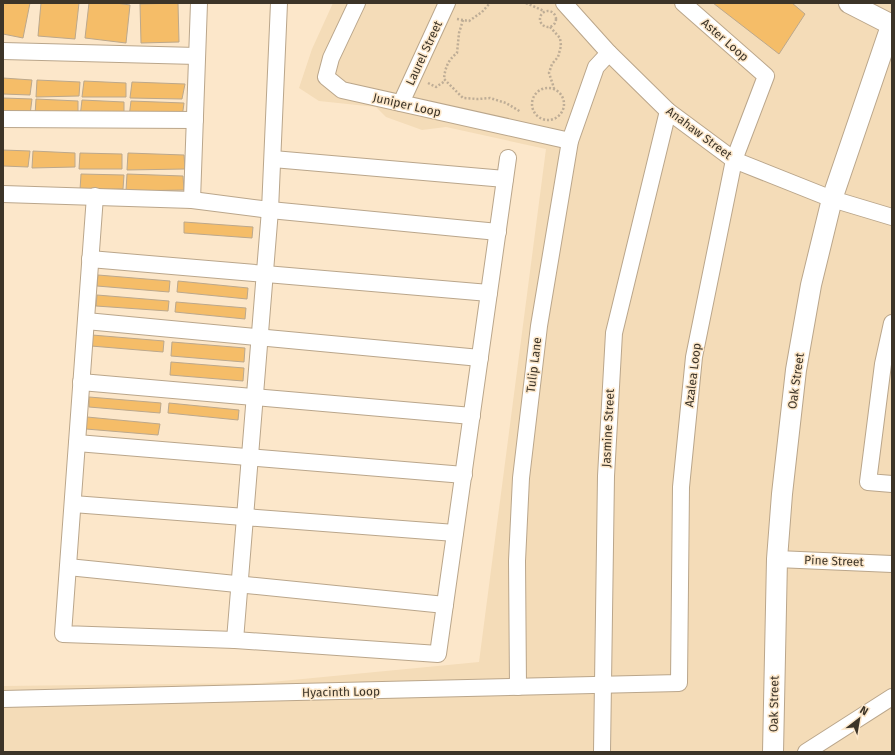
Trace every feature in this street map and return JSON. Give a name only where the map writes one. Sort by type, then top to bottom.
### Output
[{"type":"street","points":[[192,200],[199,3]]},
{"type":"street","points":[[235,640],[270,210],[279,3]]},
{"type":"street","name":"Juniper Loop","points":[[357,3],[331,58],[326,77],[342,90],[570,141]]},
{"type":"street","name":"Anahaw Street","points":[[564,3],[609,53],[668,111],[734,160],[832,199],[892,217]]},
{"type":"street","name":"Aster Loop","points":[[683,3],[766,76]]},
{"type":"street","points":[[848,3],[892,25]]},
{"type":"street","name":"Laurel Street","points":[[401,103],[445,7]]},
{"type":"street","name":"Oak Street","points":[[773,752],[777,559],[782,494],[796,370],[811,285],[832,199],[892,25]]},
{"type":"street","points":[[3,51],[197,56]]},
{"type":"street","name":"Tulip Lane","points":[[518,688],[517,560],[521,478],[539,326],[570,141],[596,67],[609,53]]},
{"type":"street","name":"Azalea Loop","points":[[679,683],[681,487],[694,356],[734,160],[766,76]]},
{"type":"street","name":"Jasmine Street","points":[[602,752],[606,476],[614,333],[668,111]]},
{"type":"street","points":[[3,119],[195,120]]},
{"type":"street","points":[[95,196],[63,634],[235,640],[438,654],[508,158]]},
{"type":"street","points":[[273,159],[505,179]]},
{"type":"street","points":[[3,194],[192,200],[270,210],[498,232]]},
{"type":"street","points":[[90,259],[490,293]]},
{"type":"street","points":[[86,321],[480,358]]},
{"type":"street","points":[[892,324],[883,364],[868,482],[892,484]]},
{"type":"street","points":[[81,382],[472,416]]},
{"type":"street","points":[[77,443],[464,475]]},
{"type":"street","points":[[73,504],[456,533]]},
{"type":"street","name":"Pine Street","points":[[777,559],[892,564]]},
{"type":"street","points":[[68,567],[445,605]]},
{"type":"street","name":"Hyacinth Loop","points":[[3,699],[603,686],[679,683]]},
{"type":"street","points":[[806,752],[892,697]]},
{"type":"path","points":[[445,7],[458,20],[469,21],[482,12],[490,3]]},
{"type":"path","points":[[526,3],[545,11],[550,10],[556,16],[556,22],[550,27]]},
{"type":"path","points":[[545,11],[540,14],[540,22],[544,26],[550,27],[560,38],[561,46],[558,57],[552,64],[549,73],[554,89]]},
{"type":"path","points":[[463,20],[459,33],[458,53],[450,58],[445,71],[444,79],[464,98],[490,98],[506,102],[522,113]]},
{"type":"path","points":[[529,114],[544,120],[556,118],[562,112],[564,103],[562,94],[554,89],[544,87],[536,92],[533,97],[532,107],[536,116]]},
{"type":"shaded area","points":[[333,3],[892,3],[892,752],[3,752],[3,686],[261,683],[479,662],[546,149],[446,127],[422,130],[386,117],[376,107],[319,101],[299,88],[312,49]]},
{"type":"building","points":[[3,3],[30,3],[23,38],[3,34]]},
{"type":"building","points":[[41,3],[79,3],[75,39],[38,36]]},
{"type":"building","points":[[89,3],[116,3],[130,5],[126,43],[85,38]]},
{"type":"building","points":[[178,3],[179,42],[141,43],[140,4]]},
{"type":"building","points":[[713,3],[792,3],[805,14],[779,54]]},
{"type":"building","points":[[3,78],[32,80],[30,95],[3,94]]},
{"type":"building","points":[[37,80],[80,82],[79,96],[36,97]]},
{"type":"building","points":[[84,81],[126,83],[126,97],[82,97]]},
{"type":"building","points":[[132,82],[185,84],[182,99],[130,98]]},
{"type":"building","points":[[3,98],[32,99],[30,115],[3,114]]},
{"type":"building","points":[[36,99],[78,101],[78,115],[35,115]]},
{"type":"building","points":[[82,100],[124,102],[124,116],[80,117]]},
{"type":"building","points":[[131,101],[184,103],[182,118],[129,117]]},
{"type":"building","points":[[3,150],[30,151],[28,167],[3,166]]},
{"type":"building","points":[[33,151],[75,153],[75,167],[32,168]]},
{"type":"building","points":[[80,153],[122,154],[122,169],[79,169]]},
{"type":"building","points":[[128,153],[184,155],[185,169],[127,170]]},
{"type":"building","points":[[81,174],[124,175],[123,189],[80,190]]},
{"type":"building","points":[[127,174],[183,176],[184,190],[126,191]]},
{"type":"building","points":[[184,222],[253,227],[252,238],[184,233]]},
{"type":"building","points":[[98,275],[170,281],[169,292],[97,286]]},
{"type":"building","points":[[178,281],[248,288],[247,299],[177,292]]},
{"type":"building","points":[[97,295],[169,301],[168,311],[96,306]]},
{"type":"building","points":[[176,302],[246,308],[245,319],[175,312]]},
{"type":"building","points":[[92,335],[164,341],[163,352],[91,346]]},
{"type":"building","points":[[172,342],[245,348],[244,362],[171,356]]},
{"type":"building","points":[[171,362],[244,368],[243,381],[170,375]]},
{"type":"building","points":[[89,397],[161,403],[160,413],[89,407]]},
{"type":"building","points":[[169,403],[239,410],[238,420],[168,413]]},
{"type":"building","points":[[87,417],[160,424],[158,435],[86,429]]}]
